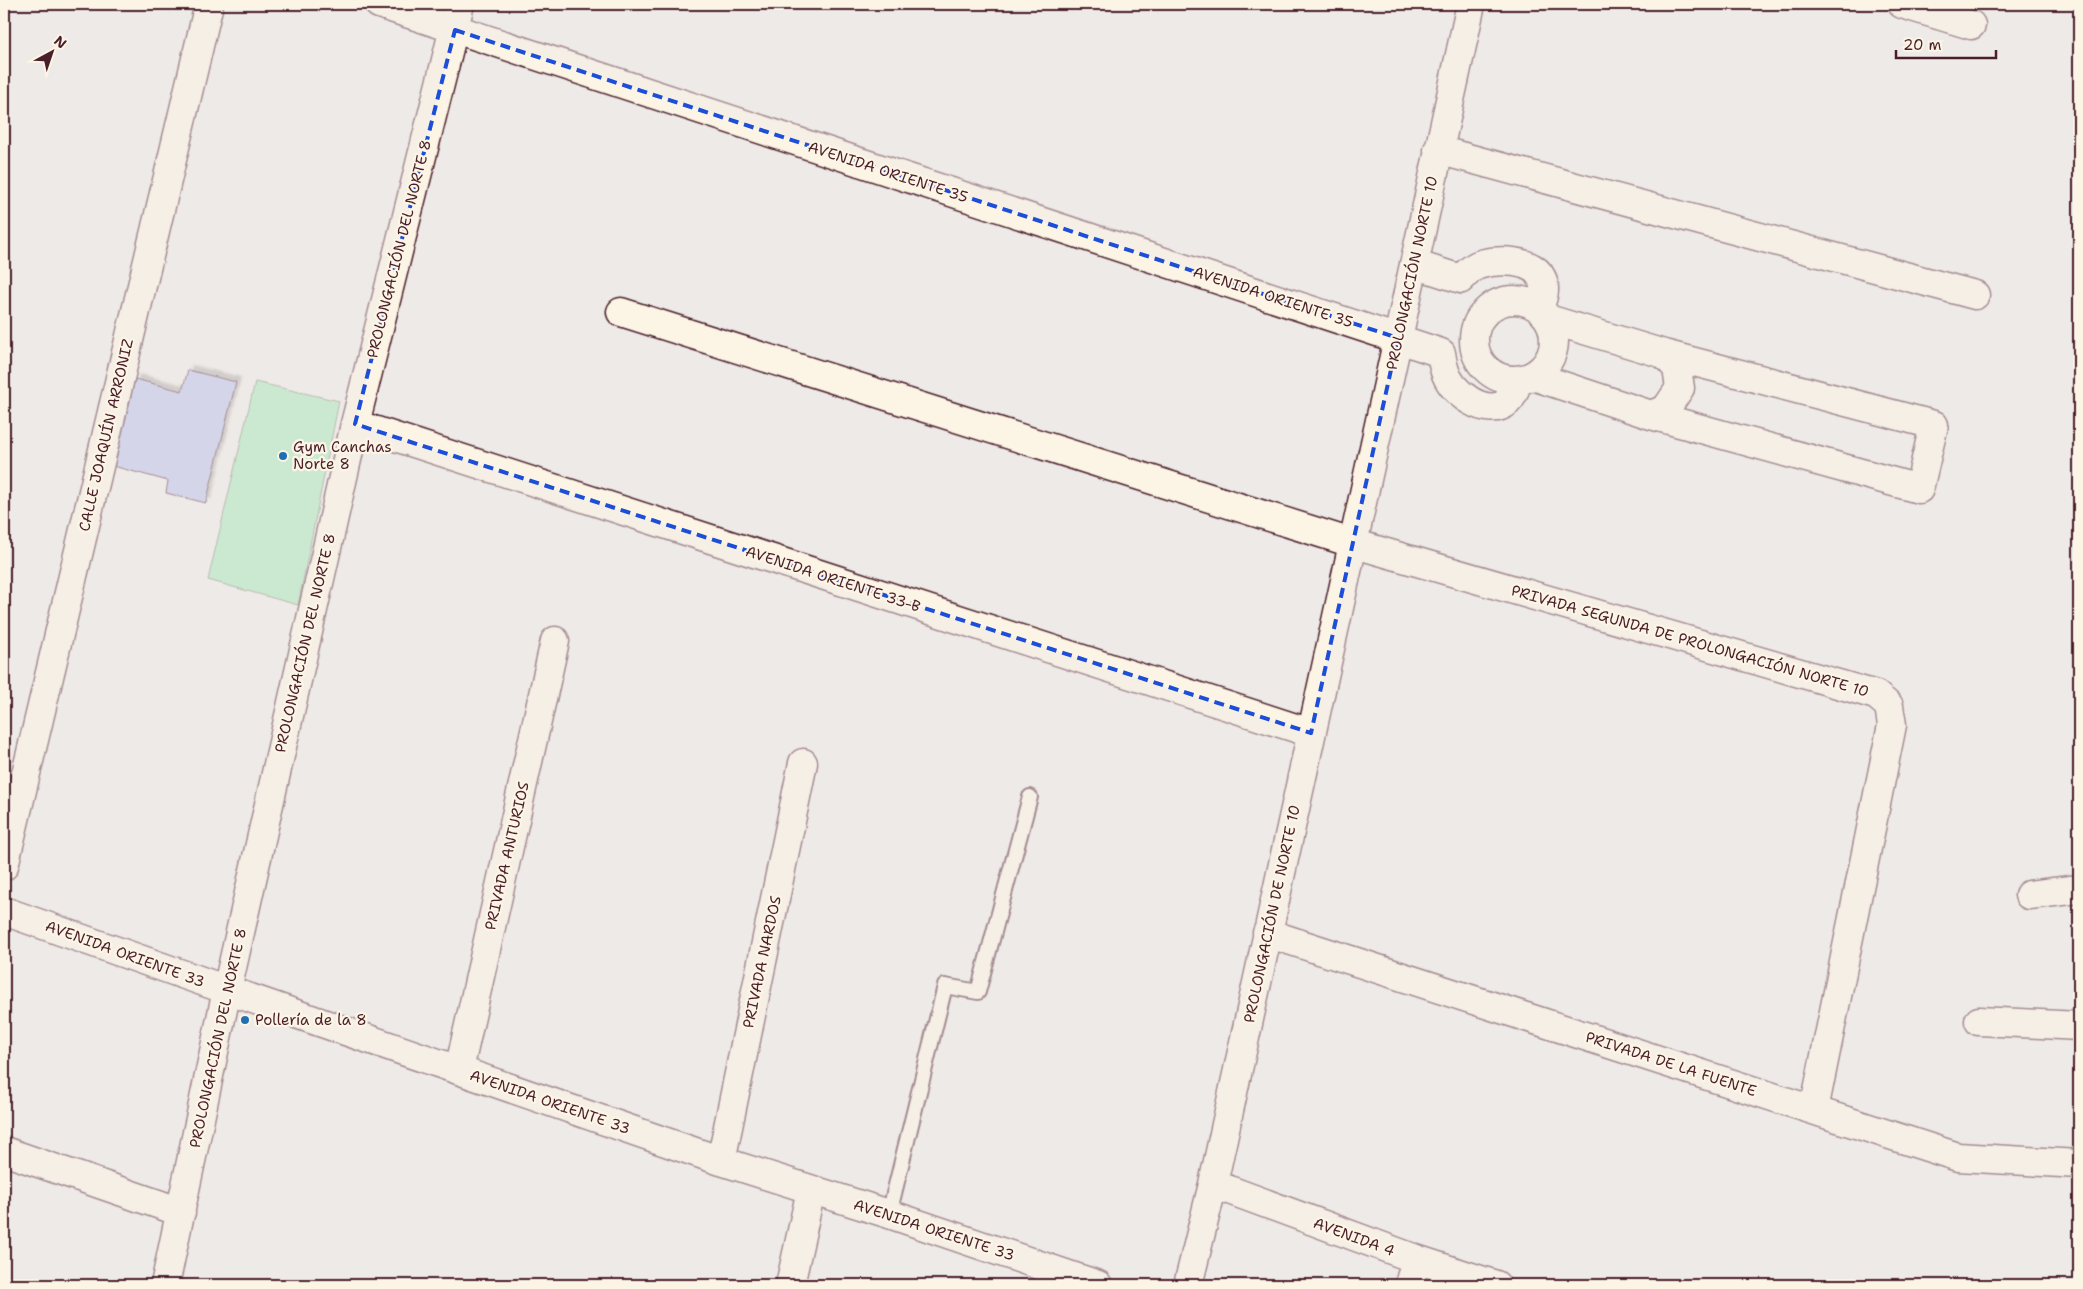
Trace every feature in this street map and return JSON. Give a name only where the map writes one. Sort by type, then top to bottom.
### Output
[{"type":"street","name":"CALLE JOAQUÍN ARRONIZ","points":[[4,866],[209,4]]},
{"type":"street","name":"AVENIDA ORIENTE 35","points":[[379,4],[1441,353],[1444,371],[1453,387],[1471,401],[1484,407],[1496,409],[1505,405],[1525,379]]},
{"type":"street","name":"PROLONGACIÓN DEL NORTE 8","points":[[165,1285],[227,990],[355,424],[460,4]]},
{"type":"street","name":"PROLONGACIÓN NORTE 10","points":[[1352,543],[1470,4]]},
{"type":"street","points":[[1902,4],[1971,25]]},
{"type":"street","points":[[1438,150],[1975,295]]},
{"type":"street","points":[[1414,264],[1461,279],[1474,267],[1492,261],[1515,262],[1539,272],[1543,281],[1544,314],[1554,332],[1555,346],[1550,360],[1541,371],[1525,379]]},
{"type":"street","points":[[1512,300],[1526,302],[1544,314],[1664,354],[1934,425],[1919,489],[1525,379],[1504,380],[1493,375],[1483,367],[1475,350],[1474,330],[1479,319],[1487,309],[1498,303],[1512,300]]},
{"type":"street","name":"PRIVADA SEGUNDA DE PROLONGACIÓN NORTE 10","points":[[621,312],[1352,543],[1876,695],[1888,706],[1892,724],[1814,1110]]},
{"type":"street","points":[[1651,415],[1666,409],[1680,388],[1677,368],[1664,354]]},
{"type":"street","name":"AVENIDA ORIENTE 33-B","points":[[355,424],[1311,734]]},
{"type":"street","name":"PROLONGACIÓN DE NORTE 10","points":[[1188,1285],[1213,1184],[1352,543]]},
{"type":"street","name":"PRIVADA ANTURIOS","points":[[459,1070],[555,641]]},
{"type":"street","name":"PRIVADA NARDOS","points":[[721,1161],[803,763]]},
{"type":"street","points":[[2029,895],[2079,889]]},
{"type":"street","name":"AVENIDA ORIENTE 33","points":[[4,911],[721,1161],[889,1214],[1098,1285]]},
{"type":"street","name":"PRIVADA DE LA FUENTE","points":[[1267,933],[1958,1157],[2079,1164]]},
{"type":"street","points":[[1979,1021],[2079,1026]]},
{"type":"street","points":[[4,1151],[181,1212]]},
{"type":"street","name":"AVENIDA 4","points":[[1213,1184],[1416,1259],[1496,1285]]},
{"type":"street","points":[[790,1285],[811,1190]]},
{"type":"street","points":[[1409,1285],[1416,1259]]},
{"type":"lane","points":[[889,1214],[945,986],[978,992],[1030,797]]},
{"type":"highlighted area","points":[[455,30],[1398,338],[1311,733],[355,424]]},
{"type":"green space","points":[[255,382],[339,401],[298,605],[208,580]]},
{"type":"building","points":[[188,370],[236,382],[206,503],[166,493],[168,481],[113,466],[135,379],[182,391]]},
{"type":"place","name":"Gym Canchas Norte 8","points":[[283,456]]},
{"type":"place","name":"Pollería de la 8","points":[[245,1020]]}]
